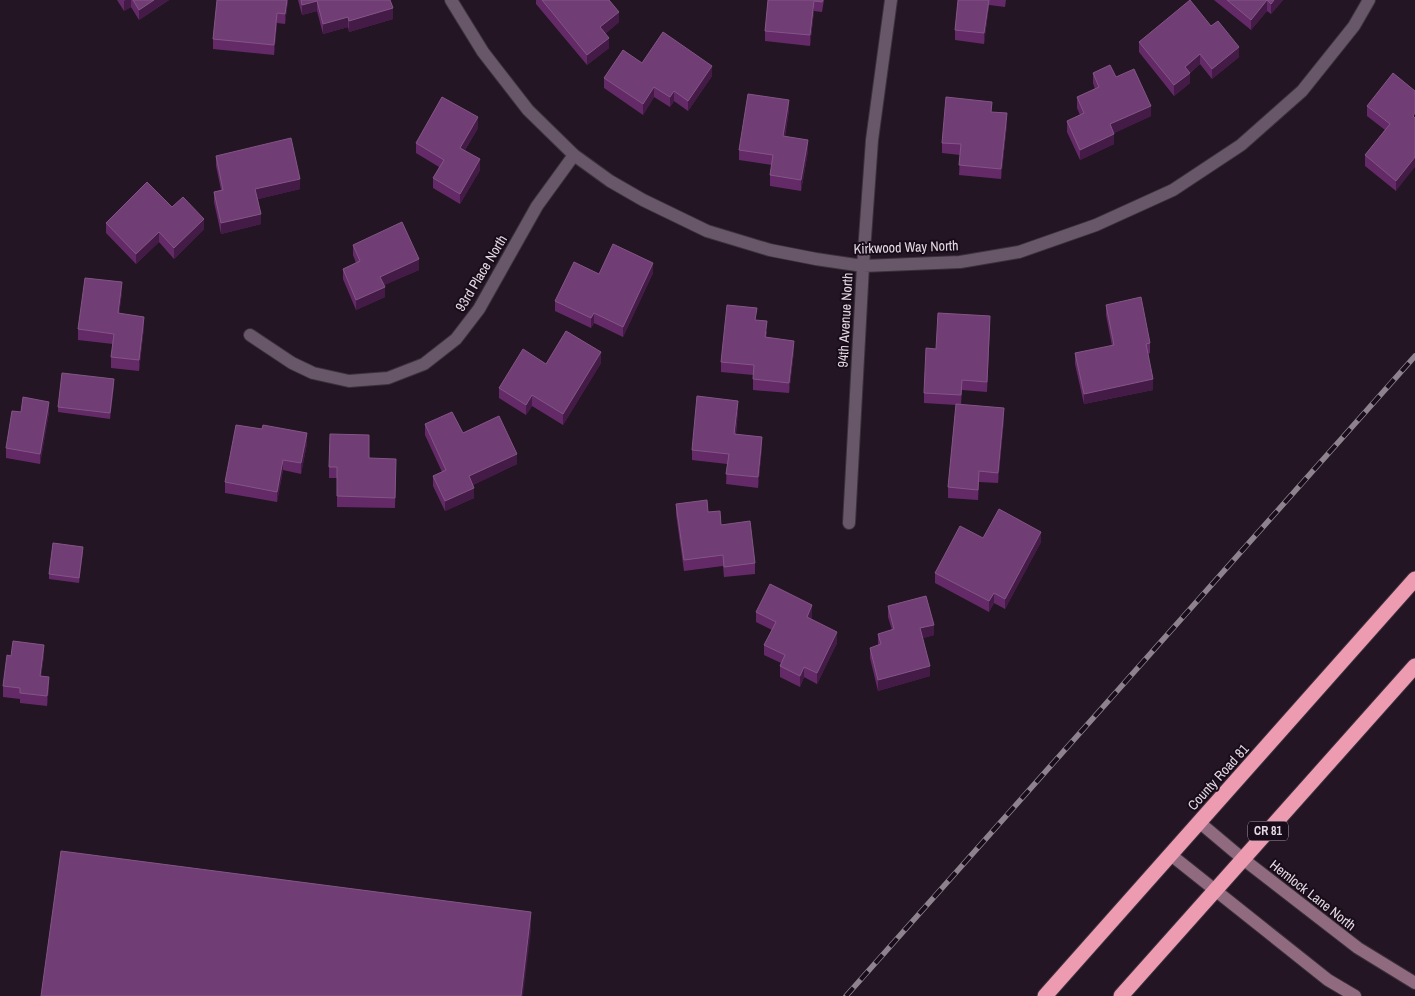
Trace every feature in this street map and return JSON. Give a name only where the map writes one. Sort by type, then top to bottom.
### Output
[{"type":"highway","name":"County Road 81","points":[[1045,996],[1415,580]]},
{"type":"highway","name":"CR 81","points":[[1121,996],[1415,666]]},
{"type":"street","name":"Kirkwood Way North","points":[[451,0],[483,52],[528,110],[574,156],[610,181],[707,230],[770,250],[863,266],[960,262],[1019,252],[1096,225],[1173,190],[1241,145],[1302,91],[1354,26],[1369,0]]},
{"type":"street","name":"94th Avenue North","points":[[849,524],[872,140],[891,0]]},
{"type":"street","name":"93rd Place North","points":[[250,335],[292,363],[313,373],[349,381],[388,378],[424,364],[456,339],[479,309],[537,206],[574,156]]},
{"type":"street","name":"Hemlock Lane North","points":[[1200,822],[1243,859],[1358,948],[1415,983]]},
{"type":"street","points":[[1171,855],[1328,980],[1355,996]]},
{"type":"building","points":[[133,0],[154,0],[139,10]]},
{"type":"building","points":[[217,0],[287,0],[285,14],[277,13],[274,45],[213,39]]},
{"type":"building","points":[[301,0],[390,0],[393,8],[349,21],[348,17],[323,24],[317,1],[302,5]]},
{"type":"building","points":[[542,0],[609,0],[619,12],[600,27],[609,38],[587,55]]},
{"type":"building","points":[[768,0],[823,0],[822,2],[814,1],[810,35],[765,31]]},
{"type":"building","points":[[958,0],[989,0],[984,33],[955,30]]},
{"type":"building","points":[[1190,0],[1211,26],[1218,21],[1239,47],[1212,69],[1200,54],[1185,67],[1190,73],[1174,85],[1139,42]]},
{"type":"building","points":[[1227,0],[1267,0],[1251,20]]},
{"type":"building","points":[[663,32],[712,66],[688,101],[674,91],[670,97],[654,87],[643,104],[604,78],[623,50],[642,63]]},
{"type":"building","points":[[1110,65],[1116,77],[1134,69],[1151,106],[1110,124],[1114,134],[1080,150],[1067,121],[1084,113],[1077,97],[1099,87],[1093,73]]},
{"type":"building","points":[[1393,73],[1415,91],[1415,113],[1413,116],[1415,118],[1415,157],[1396,181],[1365,155],[1390,124],[1367,106]]},
{"type":"building","points":[[748,94],[789,100],[783,136],[808,140],[801,180],[770,175],[773,155],[739,150]]},
{"type":"building","points":[[442,97],[478,117],[460,148],[480,159],[460,194],[433,178],[444,160],[416,143]]},
{"type":"building","points":[[946,97],[992,102],[991,112],[1007,113],[1001,169],[959,165],[961,144],[942,143]]},
{"type":"building","points":[[291,138],[300,179],[255,189],[261,214],[221,223],[214,192],[223,190],[216,156]]},
{"type":"building","points":[[147,182],[172,207],[183,197],[204,219],[174,248],[159,232],[136,254],[106,223]]},
{"type":"building","points":[[402,222],[419,259],[380,277],[385,287],[356,300],[343,269],[360,261],[353,245]]},
{"type":"building","points":[[613,244],[653,263],[623,327],[594,313],[591,318],[555,301],[574,262],[599,274]]},
{"type":"building","points":[[85,278],[122,282],[118,313],[144,317],[139,360],[111,357],[114,334],[78,329]]},
{"type":"building","points":[[1141,297],[1150,343],[1146,344],[1153,379],[1084,394],[1075,353],[1114,345],[1106,305]]},
{"type":"building","points":[[727,305],[757,308],[755,320],[767,321],[765,337],[794,341],[789,383],[753,379],[754,365],[721,362]]},
{"type":"building","points":[[938,313],[990,316],[987,382],[962,380],[961,395],[924,393],[926,348],[936,349]]},
{"type":"building","points":[[566,331],[601,352],[563,414],[532,395],[526,405],[499,388],[523,349],[546,364]]},
{"type":"building","points":[[62,373],[114,379],[110,413],[58,407]]},
{"type":"building","points":[[697,396],[738,401],[734,434],[762,437],[758,477],[726,474],[729,454],[692,450]]},
{"type":"building","points":[[23,397],[49,402],[40,454],[6,448],[12,411],[21,412]]},
{"type":"building","points":[[956,404],[1004,408],[998,473],[979,471],[978,490],[948,487]]},
{"type":"building","points":[[452,412],[463,433],[499,416],[517,454],[469,476],[474,488],[445,501],[433,476],[446,470],[425,424]]},
{"type":"building","points":[[236,425],[262,429],[263,425],[307,433],[301,463],[283,460],[277,492],[225,482]]},
{"type":"building","points":[[330,434],[369,435],[369,458],[396,459],[395,498],[337,496],[337,467],[329,467]]},
{"type":"building","points":[[707,500],[708,512],[720,511],[721,525],[750,521],[755,563],[724,567],[723,555],[684,560],[676,504]]},
{"type":"building","points":[[999,509],[1041,532],[1005,599],[994,593],[989,601],[935,573],[960,526],[983,538]]},
{"type":"building","points":[[53,543],[83,547],[79,578],[49,574]]},
{"type":"building","points":[[770,584],[812,605],[807,617],[837,632],[817,673],[804,667],[800,676],[780,666],[785,655],[764,645],[776,622],[756,612]]},
{"type":"building","points":[[926,596],[934,625],[920,628],[930,666],[878,680],[870,648],[881,644],[878,634],[894,629],[888,606]]},
{"type":"building","points":[[13,641],[44,645],[40,676],[49,677],[47,696],[20,693],[20,688],[3,686],[7,655],[11,656]]},
{"type":"building","points":[[61,851],[531,912],[521,996],[41,996]]},
{"type":"railway","points":[[846,996],[1415,356]]}]
